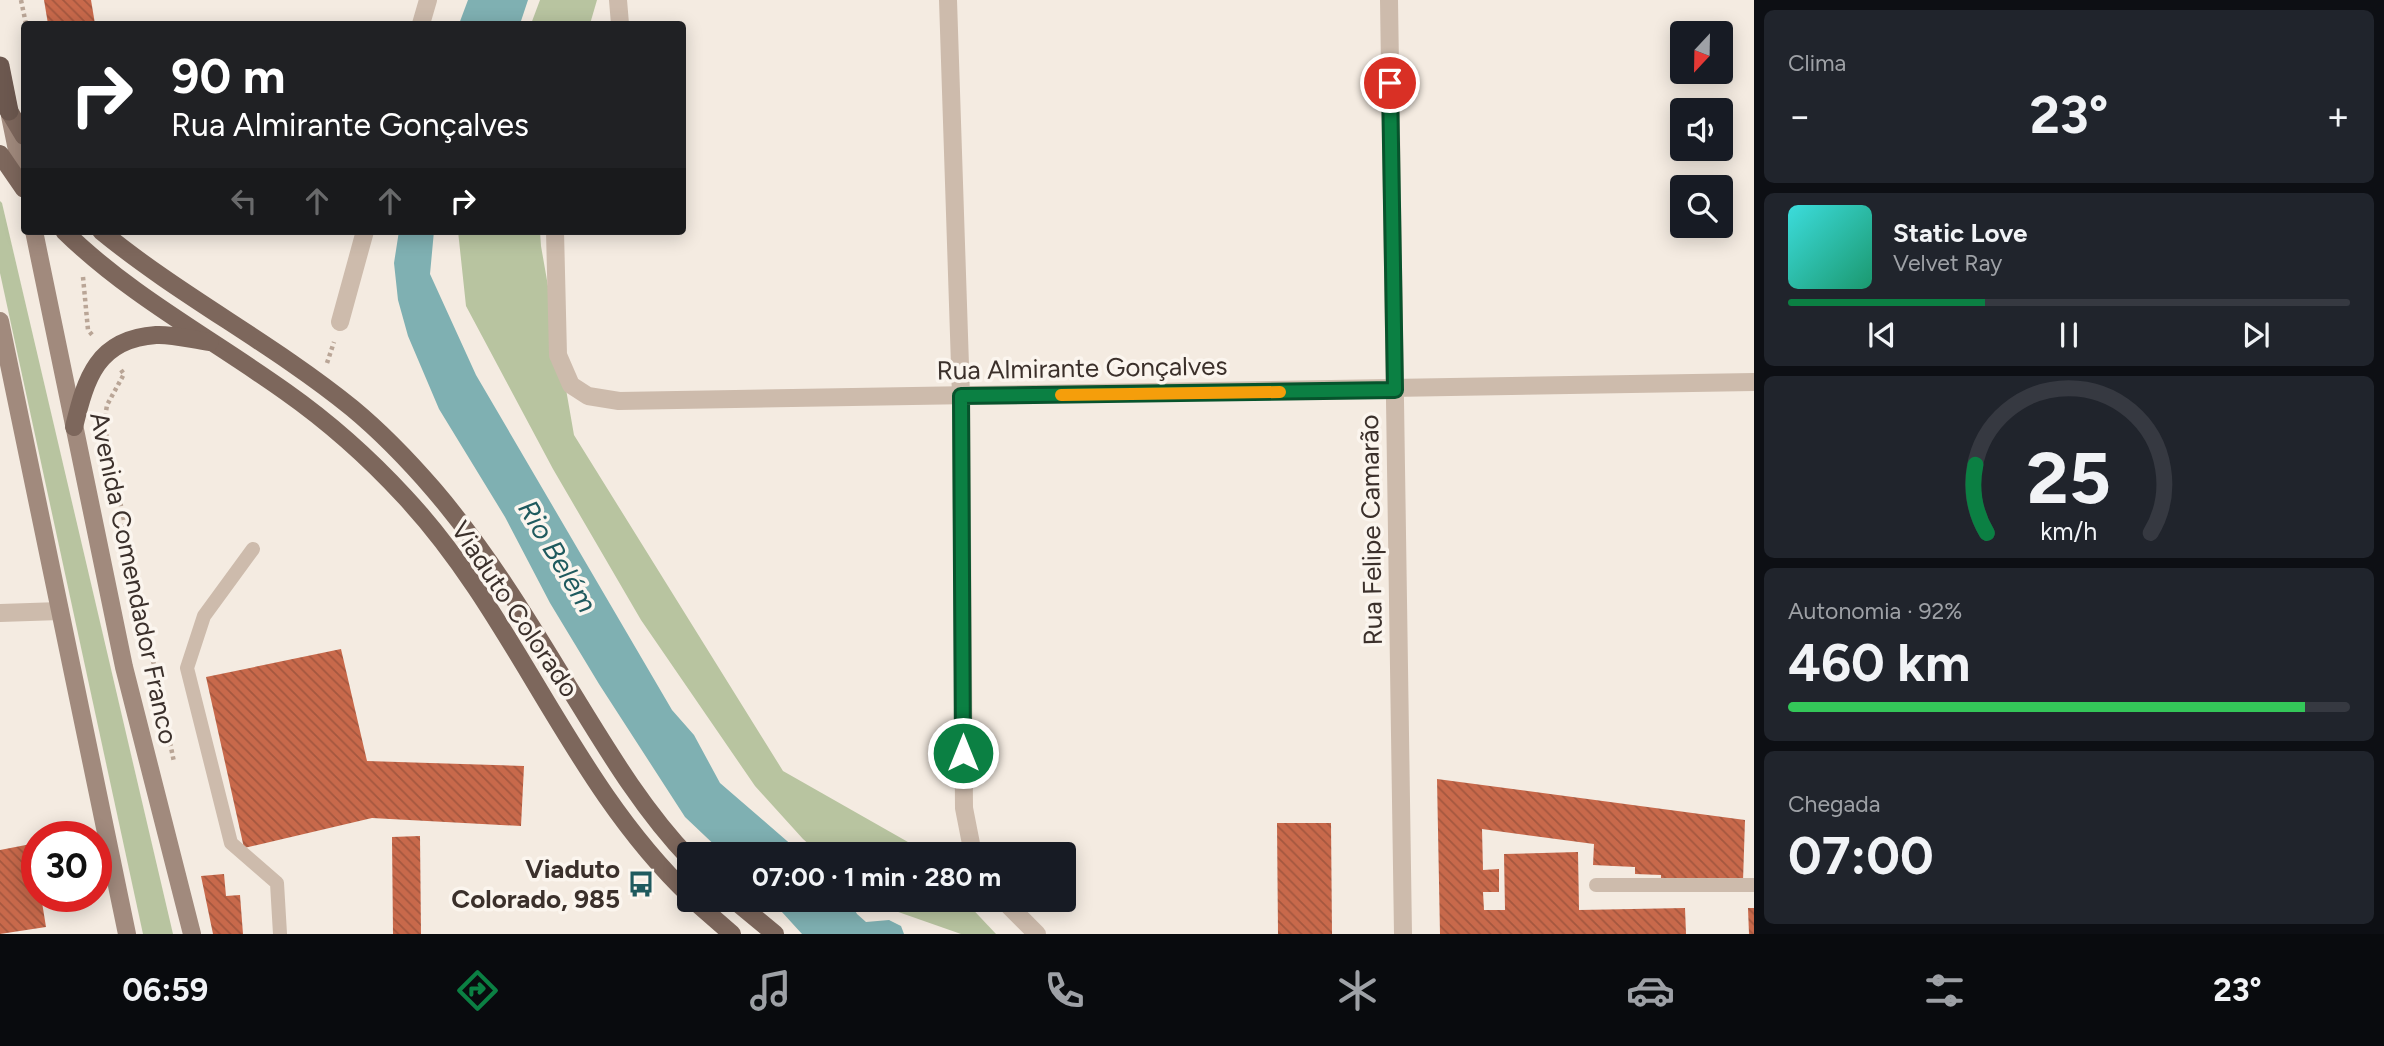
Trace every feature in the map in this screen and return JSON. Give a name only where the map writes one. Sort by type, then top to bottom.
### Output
[{"type":"highway","points":[[0,66],[9,111]]},
{"type":"main road","points":[[9,111],[21,131]]},
{"type":"main road","points":[[9,111],[21,172]]},
{"type":"main road","points":[[0,155],[21,183]]},
{"type":"main road","name":"Avenida Comendador Franco","points":[[35,235],[124,667],[192,934]]},
{"type":"main road","name":"Viaduto Colorado","points":[[69,235],[115,275],[288,393],[332,427],[407,499],[477,590],[626,826],[677,883]]},
{"type":"main road","name":"Viaduto Colorado","points":[[106,235],[156,273],[353,408],[395,448],[466,529],[523,612],[627,779],[656,821],[677,844]]},
{"type":"main road","points":[[0,321],[127,934]]},
{"type":"main road","points":[[74,427],[94,366],[107,353],[130,341],[156,335],[213,342]]},
{"type":"main road","name":"Viaduto Colorado","points":[[707,912],[732,934]]},
{"type":"main road","points":[[748,912],[775,934]]},
{"type":"street","points":[[422,21],[428,0]]},
{"type":"street","points":[[618,0],[620,21]]},
{"type":"street","points":[[948,0],[961,396],[964,808],[971,842]]},
{"type":"street","name":"Rua Felipe Camarão","points":[[1389,0],[1403,934]]},
{"type":"street","points":[[340,322],[364,235]]},
{"type":"street","name":"Rua Almirante Gonçalves","points":[[555,235],[558,355],[571,385],[587,396],[619,401],[1754,383]]},
{"type":"street","points":[[0,613],[60,611]]},
{"type":"street","points":[[1015,912],[1037,934]]},
{"type":"lane","points":[[253,549],[204,616],[187,668],[231,843],[277,883],[279,934]]},
{"type":"lane","points":[[1596,885],[1754,885]]},
{"type":"path","points":[[22,0],[26,21]]},
{"type":"path","points":[[83,272],[88,330]]},
{"type":"path","points":[[320,384],[340,322]]},
{"type":"path","points":[[124,374],[107,405],[104,424],[176,773]]},
{"type":"green space","points":[[540,0],[597,0],[591,21],[532,21]]},
{"type":"green space","points":[[0,201],[173,934],[143,934],[0,273]]},
{"type":"green space","points":[[458,235],[540,235],[574,435],[783,771],[908,842],[806,842],[803,839],[755,786],[641,620],[553,469],[466,306]]},
{"type":"green space","points":[[898,912],[975,912],[996,934],[961,934]]},
{"type":"water","points":[[468,0],[528,0],[521,21],[460,21]]},
{"type":"water","name":"Rio Belém","points":[[398,235],[434,235],[430,274],[476,375],[672,710],[694,735],[720,783],[788,842],[711,842],[685,817],[550,603],[505,517],[439,409],[408,336],[398,300],[394,263]]},
{"type":"water","points":[[782,912],[856,912],[866,922],[889,920],[901,926],[904,934],[802,934]]},
{"type":"building","points":[[44,0],[91,0],[94,21],[48,21]]},
{"type":"building","points":[[341,649],[367,761],[524,766],[521,826],[372,818],[244,848],[206,677]]},
{"type":"building","points":[[1437,779],[1745,820],[1743,881],[1661,879],[1661,875],[1635,874],[1635,867],[1593,865],[1594,844],[1482,829],[1483,870],[1499,869],[1499,892],[1483,892],[1484,910],[1505,910],[1504,854],[1578,852],[1579,910],[1685,908],[1686,934],[1440,934]]},
{"type":"building","points":[[1277,823],[1331,823],[1332,934],[1278,934]]},
{"type":"building","points":[[420,836],[421,934],[393,934],[392,837]]},
{"type":"building","points":[[21,846],[21,912],[44,912],[46,927],[0,934],[0,850]]},
{"type":"building","points":[[224,874],[226,896],[240,895],[243,934],[213,934],[201,876]]},
{"type":"building","points":[[1748,908],[1754,908],[1754,934],[1749,934]]},
{"type":"slow traffic","points":[[1061,395],[1280,392]]},
{"type":"place","name":"Viaduto Colorado, 985","points":[[641,884]]},
{"type":"route","points":[[963,753],[961,396],[1395,390],[1390,83]]}]
